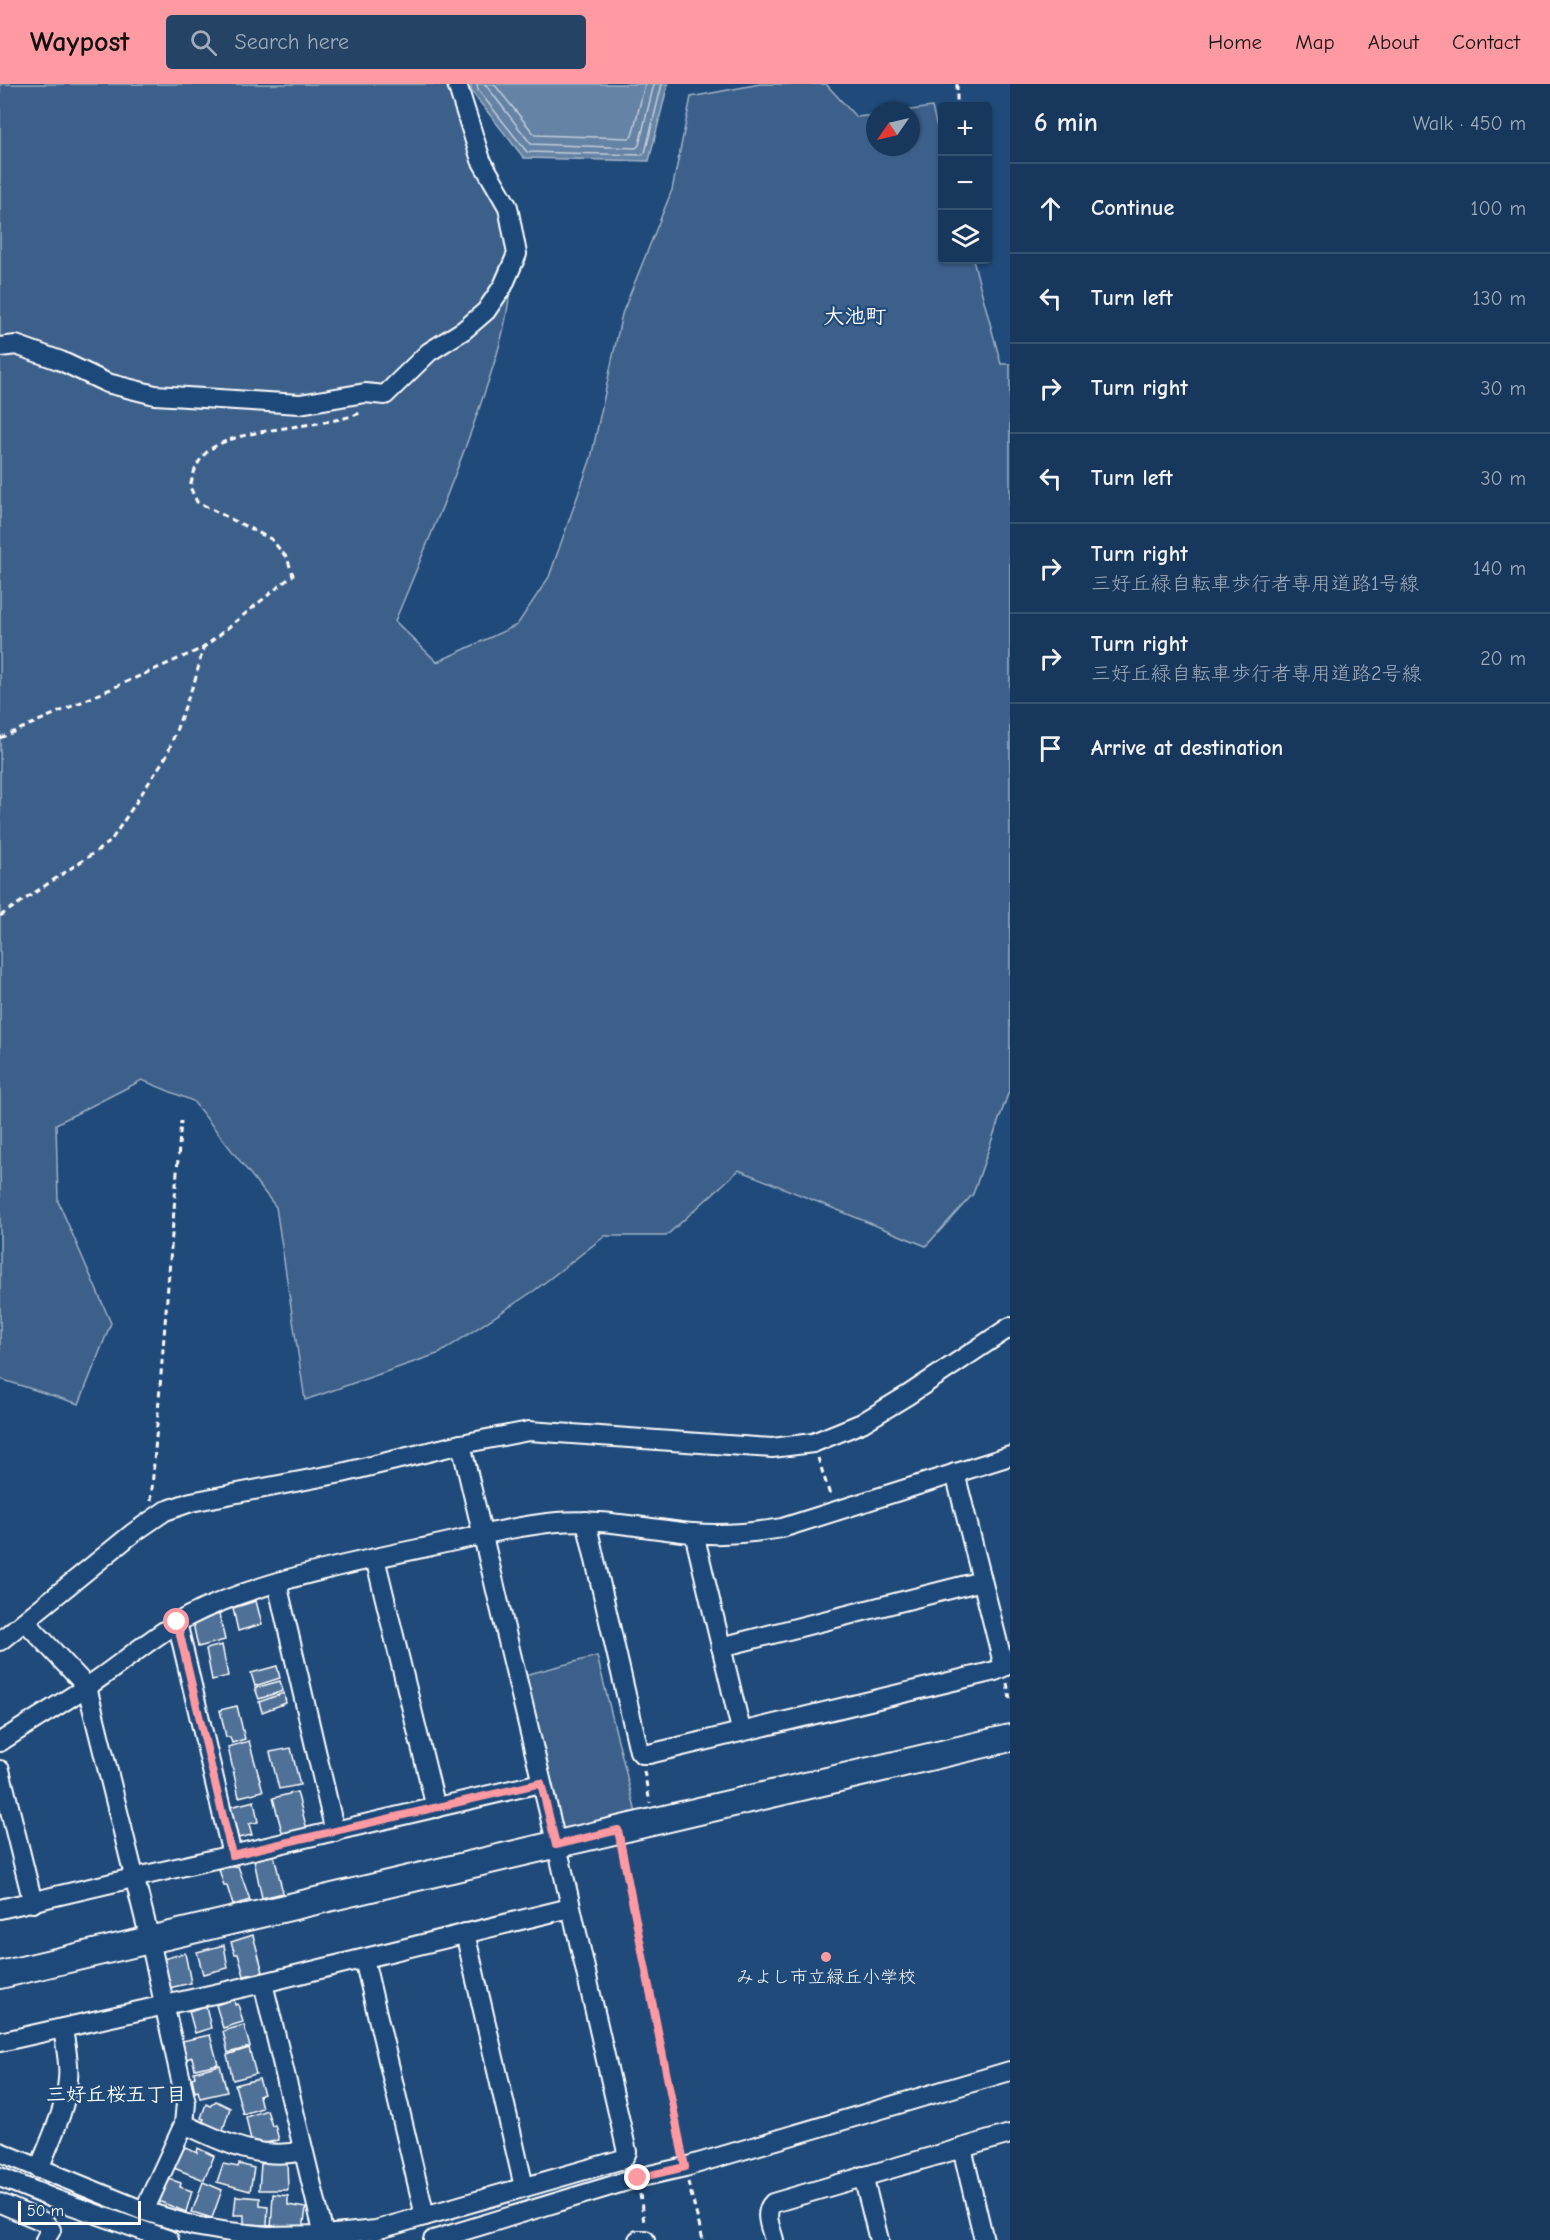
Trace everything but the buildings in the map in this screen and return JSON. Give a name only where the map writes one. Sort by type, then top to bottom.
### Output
[{"type":"street","points":[[0,347],[16,345],[62,361],[106,383],[155,395],[300,404],[365,393],[385,395],[429,352],[464,330],[486,311],[503,286],[517,254],[508,207],[481,160],[457,84]]},
{"type":"street","points":[[0,1641],[165,1510],[191,1502],[342,1473],[461,1444],[529,1431],[772,1448],[813,1443],[836,1436],[881,1412],[1010,1327]]},
{"type":"street","points":[[0,2152],[144,2211],[194,2226],[267,2236],[366,2232],[623,2159],[627,2152],[461,1444]]},
{"type":"street","points":[[0,1742],[87,1687],[177,1622],[220,1602],[278,1583],[375,1558],[529,1525],[586,1521],[693,1533],[758,1533],[782,1528],[1010,1456]]},
{"type":"street","points":[[586,1521],[639,1751],[642,1754],[1004,1667],[955,1473]]},
{"type":"street","points":[[693,1533],[741,1730]]},
{"type":"street","points":[[375,1558],[436,1808]]},
{"type":"street","points":[[721,1647],[982,1581]]},
{"type":"street","points":[[278,1583],[335,1832]]},
{"type":"street","points":[[25,1621],[87,1687],[150,1940],[186,2103],[184,2124],[144,2211]]},
{"type":"street","points":[[177,1622],[232,1855]]},
{"type":"street","points":[[0,1975],[1010,1738]]},
{"type":"street","points":[[0,1770],[33,1903]]},
{"type":"street","points":[[0,1909],[541,1783]]},
{"type":"street","points":[[0,2042],[263,1983],[570,1908]]},
{"type":"street","points":[[465,1933],[524,2187]]},
{"type":"street","points":[[364,1959],[425,2216]]},
{"type":"street","points":[[263,1983],[324,2235]]},
{"type":"street","points":[[39,2169],[68,2087],[69,2076],[63,2028]]},
{"type":"street","points":[[433,2240],[638,2178],[685,2167],[1010,2071]]},
{"type":"street","points":[[184,2124],[219,2141],[256,2152],[289,2154],[303,2151]]},
{"type":"street","points":[[774,2240],[768,2214],[769,2207],[773,2203],[1010,2134]]},
{"type":"street","points":[[962,2148],[984,2240]]},
{"type":"street","points":[[863,2176],[879,2240]]},
{"type":"street","points":[[0,2177],[169,2240]]},
{"type":"street","points":[[0,2203],[44,2222],[51,2230],[45,2240]]},
{"type":"path","points":[[957,84],[957,102]]},
{"type":"path","points":[[0,738],[203,648],[292,575],[287,558],[271,539],[197,502],[190,487],[194,470],[203,455],[214,446],[235,438],[353,416],[376,406],[385,395]]},
{"type":"path","points":[[0,916],[110,842],[167,755],[196,677],[203,648]]},
{"type":"path","points":[[149,1521],[181,1121]]},
{"type":"path","points":[[813,1443],[835,1511]]},
{"type":"path","points":[[642,1754],[654,1823]]},
{"type":"path","points":[[618,1830],[685,2167],[703,2240]]},
{"type":"path","points":[[638,2178],[642,2236]]},
{"type":"shaded area","points":[[0,84],[454,84],[502,209],[511,252],[484,306],[387,385],[302,400],[152,391],[0,341]]},
{"type":"shaded area","points":[[760,84],[826,84],[856,117],[866,116],[866,156],[920,156],[920,109],[932,107],[938,132],[938,264],[974,264],[1001,364],[1010,364],[1010,1088],[973,1194],[926,1246],[739,1170],[666,1236],[605,1236],[535,1290],[440,1353],[305,1400],[276,1207],[193,1101],[142,1080],[56,1124],[58,1201],[111,1323],[79,1404],[0,1379],[0,351],[14,349],[108,388],[390,399],[417,377],[427,360],[510,288],[503,332],[481,403],[451,486],[395,621],[437,662],[517,625],[549,577],[591,458],[622,314],[672,190],[691,97]]},
{"type":"shaded area","points":[[597,1656],[637,1817],[557,1837],[521,1676]]},
{"type":"water","points":[[471,84],[668,84],[649,161],[524,158],[471,91]]},
{"type":"place","name":"みよし市立緑丘小学校","points":[[826,1957]]},
{"type":"district","name":"大池町","points":[[855,316]]},
{"type":"district","name":"三好丘桜五丁目","points":[[116,2094]]},
{"type":"route","points":[[177,1622],[232,1855],[541,1783],[556,1845],[618,1830],[685,2167],[638,2178]]}]
